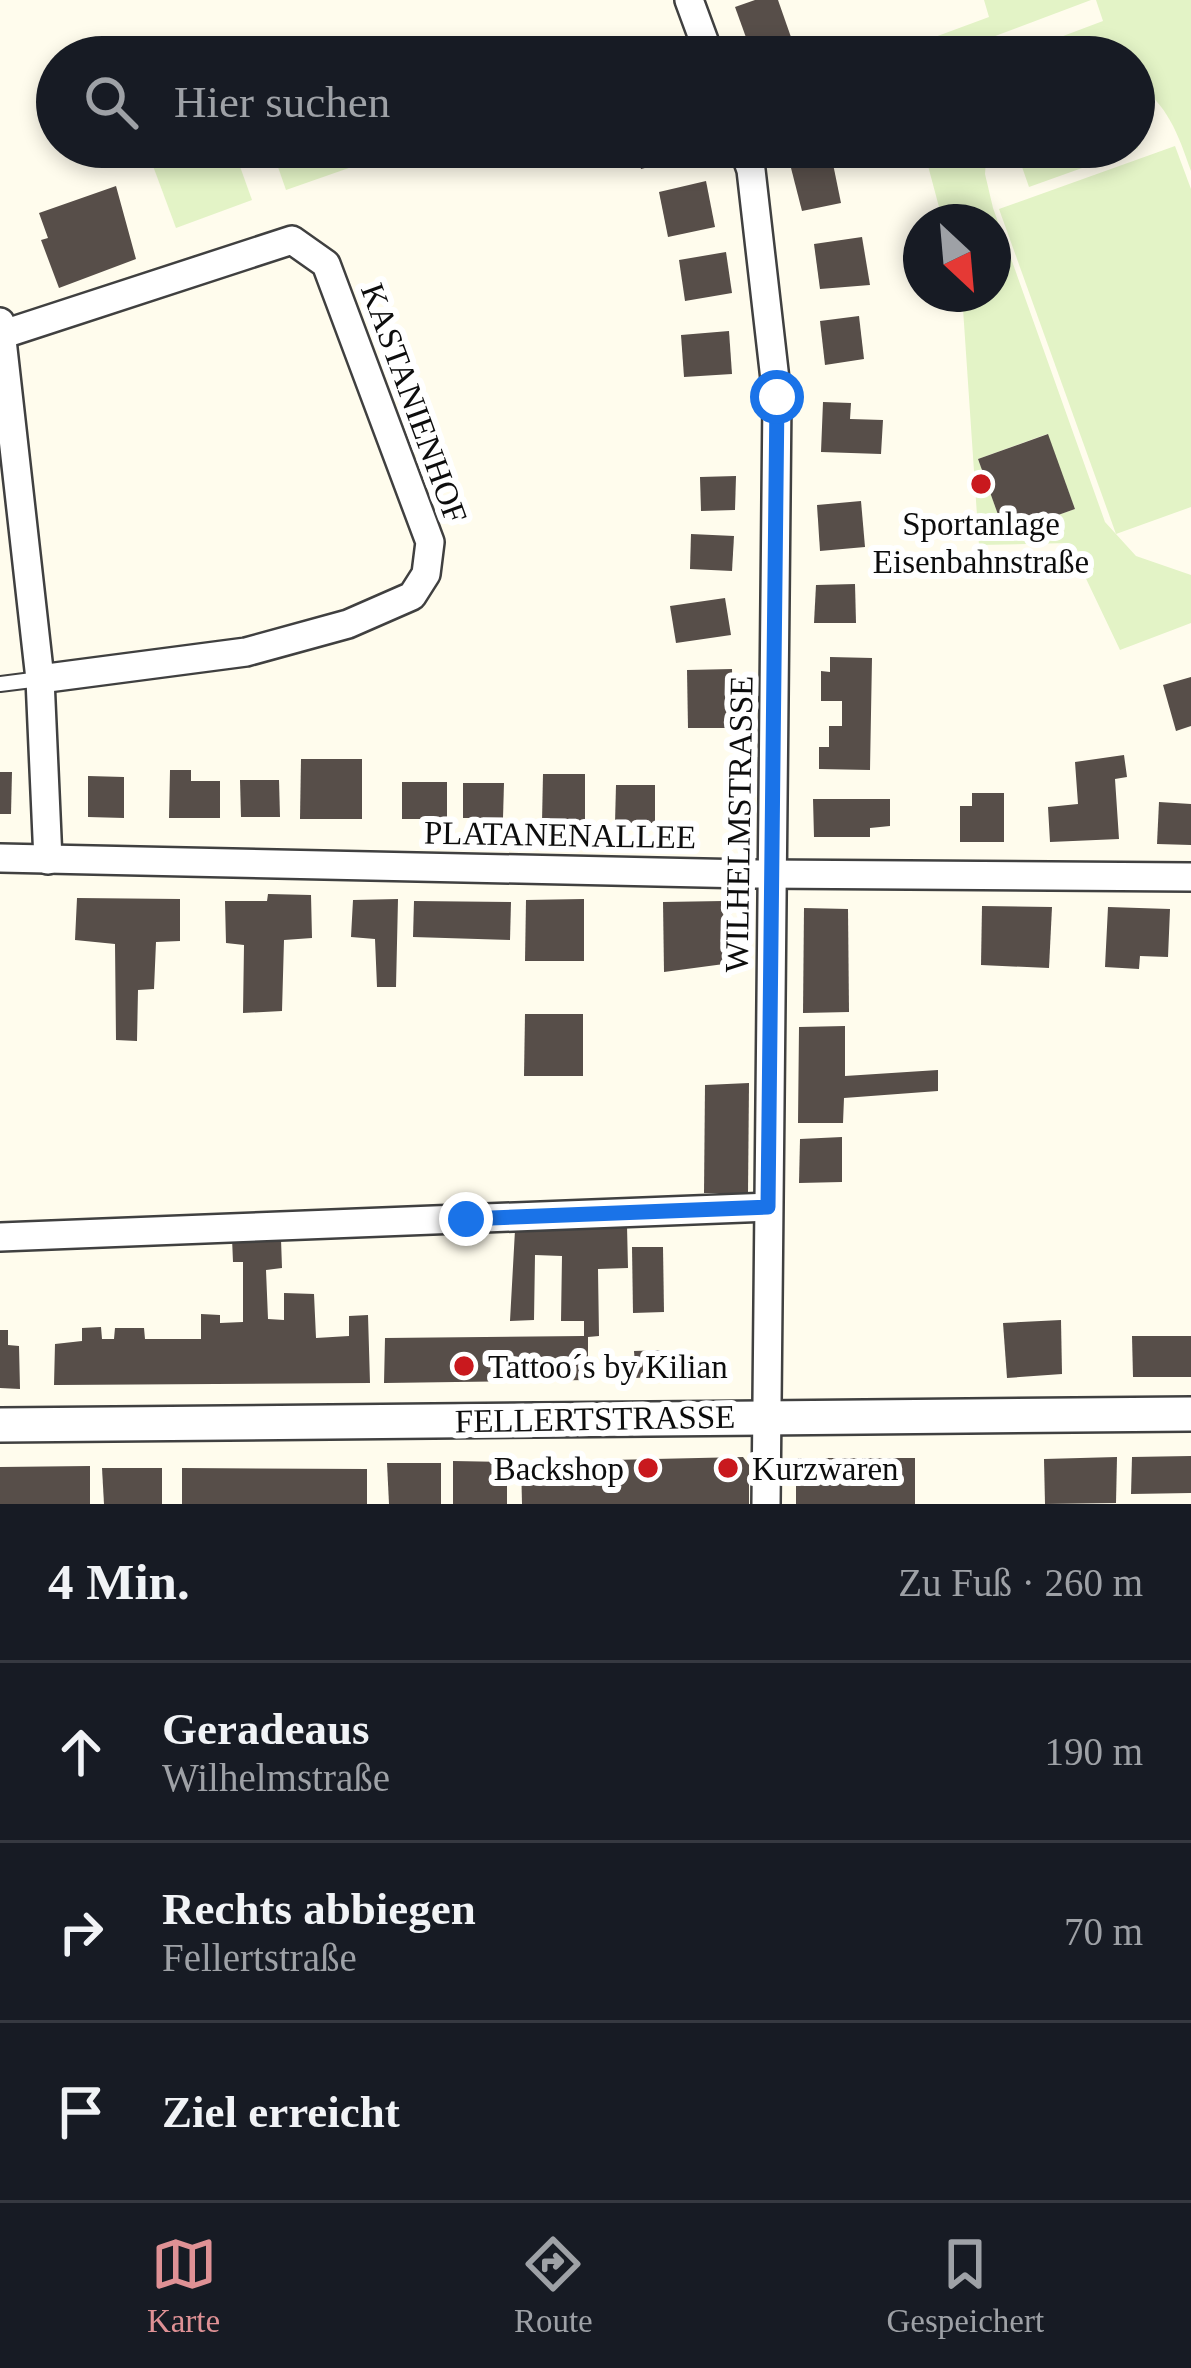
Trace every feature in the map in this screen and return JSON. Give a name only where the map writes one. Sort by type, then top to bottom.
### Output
[{"type":"street","points":[[689,0],[702,36]]},
{"type":"street","name":"WILHELMSTRASSE","points":[[750,168],[777,397],[766,1504]]},
{"type":"street","name":"KASTANIENHOF","points":[[40,680],[246,652],[348,624],[412,596],[426,574],[430,542],[326,264],[292,240],[2,328],[10,484],[40,680],[48,860]]},
{"type":"street","name":"PLATANENALLEE","points":[[0,858],[774,875],[1191,877]]},
{"type":"street","points":[[0,1237],[768,1207]]},
{"type":"street","name":"FELLERTSTRASSE","points":[[0,1425],[1191,1414]]},
{"type":"lane","points":[[0,684],[40,680]]},
{"type":"green space","points":[[984,0],[1091,0],[995,36],[938,36],[989,17]]},
{"type":"green space","points":[[1096,0],[1191,0],[1191,171],[1176,132],[1155,100],[1155,36],[1063,36],[1103,21]]},
{"type":"green space","points":[[1175,146],[1191,189],[1191,507],[1116,534],[1011,242],[1011,205],[1114,168],[1155,168],[1155,153]]},
{"type":"green space","points":[[154,168],[241,168],[252,200],[176,228]]},
{"type":"green space","points":[[278,168],[349,168],[286,190]]},
{"type":"green space","name":"Sportanlage Eisenbahnstraße","points":[[929,168],[985,168],[992,204],[938,204]]},
{"type":"green space","points":[[1022,168],[1082,168],[1029,187]]},
{"type":"green space","name":"Sportanlage Eisenbahnstraße","points":[[1011,258],[1105,522],[1136,556],[1191,575],[1191,623],[1120,650],[1069,543],[979,545],[963,312],[1011,312]],"holes":[[[1047,434],[1075,509],[1005,534],[978,459]]]},
{"type":"building","points":[[755,0],[778,0],[791,36],[745,36],[735,7]]},
{"type":"building","points":[[791,168],[834,168],[841,203],[802,211]]},
{"type":"building","points":[[706,181],[715,227],[668,237],[659,192]]},
{"type":"building","points":[[116,186],[136,259],[59,288],[41,240],[48,238],[39,213]]},
{"type":"building","points":[[862,237],[870,285],[820,289],[814,244]]},
{"type":"building","points":[[726,252],[732,293],[685,301],[679,260]]},
{"type":"building","points":[[859,316],[864,359],[825,365],[820,321]]},
{"type":"building","points":[[729,331],[732,374],[684,377],[681,335]]},
{"type":"building","points":[[823,402],[851,403],[850,419],[883,420],[881,454],[821,452]]},
{"type":"building","points":[[1048,434],[1075,509],[1005,534],[978,459]]},
{"type":"building","points":[[736,476],[735,510],[701,511],[700,477]]},
{"type":"building","points":[[861,501],[865,547],[820,551],[817,505]]},
{"type":"building","points":[[691,534],[734,536],[732,571],[690,569]]},
{"type":"building","points":[[855,584],[856,623],[814,623],[816,585]]},
{"type":"building","points":[[725,598],[731,635],[676,643],[670,606]]},
{"type":"building","points":[[830,657],[872,658],[870,770],[819,769],[819,747],[829,747],[829,726],[842,726],[842,701],[821,701],[821,671],[830,672]]},
{"type":"building","points":[[732,669],[733,728],[688,728],[687,670]]},
{"type":"building","points":[[1191,677],[1191,726],[1176,731],[1163,685]]},
{"type":"building","points":[[1124,755],[1127,777],[1115,779],[1119,839],[1050,842],[1048,807],[1078,804],[1075,762]]},
{"type":"building","points":[[301,759],[362,759],[362,819],[300,819]]},
{"type":"building","points":[[170,770],[191,770],[191,781],[220,781],[220,818],[169,818]]},
{"type":"building","points":[[0,772],[12,772],[11,814],[0,814]]},
{"type":"building","points":[[543,774],[585,774],[585,822],[542,822]]},
{"type":"building","points":[[88,776],[124,777],[124,818],[88,817]]},
{"type":"building","points":[[240,780],[279,780],[280,817],[241,817]]},
{"type":"building","points":[[402,782],[447,782],[447,819],[402,819]]},
{"type":"building","points":[[463,783],[504,783],[503,818],[463,818]]},
{"type":"building","points":[[616,785],[655,785],[655,823],[615,823]]},
{"type":"building","points":[[972,793],[1004,793],[1004,842],[960,842],[960,806],[972,806]]},
{"type":"building","points":[[813,799],[890,799],[890,826],[870,828],[870,837],[814,837]]},
{"type":"building","points":[[1159,802],[1191,804],[1191,845],[1157,844]]},
{"type":"building","points":[[268,894],[311,895],[312,938],[284,940],[282,1011],[243,1013],[244,945],[226,943],[225,901],[267,901]]},
{"type":"building","points":[[77,898],[180,899],[180,941],[156,942],[154,989],[138,990],[137,1041],[116,1040],[115,944],[75,940]]},
{"type":"building","points":[[398,899],[396,987],[377,987],[375,939],[351,937],[353,900]]},
{"type":"building","points":[[584,899],[584,961],[525,961],[526,900]]},
{"type":"building","points":[[414,901],[511,902],[510,940],[413,937]]},
{"type":"building","points":[[723,901],[724,964],[664,972],[663,902]]},
{"type":"building","points":[[982,906],[1052,907],[1049,968],[981,965]]},
{"type":"building","points":[[1108,907],[1170,909],[1168,957],[1140,956],[1139,969],[1105,967]]},
{"type":"building","points":[[804,908],[848,909],[849,1012],[803,1013]]},
{"type":"building","points":[[525,1014],[583,1014],[583,1076],[524,1076]]},
{"type":"building","points":[[845,1026],[845,1076],[938,1070],[938,1091],[844,1098],[843,1123],[798,1123],[799,1027]]},
{"type":"building","points":[[749,1083],[748,1193],[704,1193],[705,1085]]},
{"type":"building","points":[[842,1137],[842,1182],[799,1183],[800,1139]]},
{"type":"building","points":[[627,1226],[628,1268],[598,1269],[599,1336],[588,1337],[588,1380],[384,1383],[385,1338],[584,1336],[584,1321],[561,1321],[562,1256],[535,1255],[534,1320],[510,1321],[515,1230]]},
{"type":"building","points":[[232,1238],[281,1239],[282,1268],[266,1270],[268,1319],[284,1320],[284,1293],[314,1294],[316,1338],[349,1336],[349,1316],[368,1315],[370,1383],[54,1385],[55,1344],[82,1341],[82,1328],[101,1327],[102,1339],[114,1339],[115,1328],[144,1328],[145,1339],[201,1339],[201,1314],[220,1315],[220,1323],[243,1322],[243,1262],[233,1262]]},
{"type":"building","points":[[632,1247],[663,1247],[664,1312],[633,1313]]},
{"type":"building","points":[[1061,1320],[1062,1374],[1007,1378],[1003,1323]]},
{"type":"building","points":[[0,1330],[8,1330],[8,1345],[19,1346],[20,1389],[0,1388]]},
{"type":"building","points":[[1132,1336],[1191,1336],[1191,1377],[1133,1377]]},
{"type":"building","points":[[663,1350],[663,1376],[636,1378],[634,1351]]},
{"type":"building","points":[[1191,1456],[1191,1493],[1131,1494],[1132,1457]]},
{"type":"building","points":[[743,1457],[749,1465],[749,1504],[522,1504],[521,1462]]},
{"type":"building","points":[[1117,1457],[1116,1503],[1045,1504],[1044,1459]]},
{"type":"building","points":[[796,1458],[915,1458],[915,1504],[796,1504]]},
{"type":"building","points":[[453,1461],[507,1462],[507,1504],[453,1504]]},
{"type":"building","points":[[387,1463],[441,1463],[441,1504],[389,1504]]},
{"type":"building","points":[[90,1466],[90,1504],[0,1504],[0,1467]]},
{"type":"building","points":[[102,1468],[162,1468],[162,1504],[104,1504]]},
{"type":"building","points":[[182,1468],[367,1469],[367,1504],[182,1504]]},
{"type":"place","name":"Sportanlage Eisenbahnstraße","points":[[981,484]]},
{"type":"place","name":"Tattoo´s by Kilian","points":[[464,1366]]},
{"type":"place","name":"Backshop","points":[[648,1468]]},
{"type":"place","name":"Kurzwaren","points":[[728,1468]]},
{"type":"route","points":[[466,1219],[768,1207],[777,397]]}]
